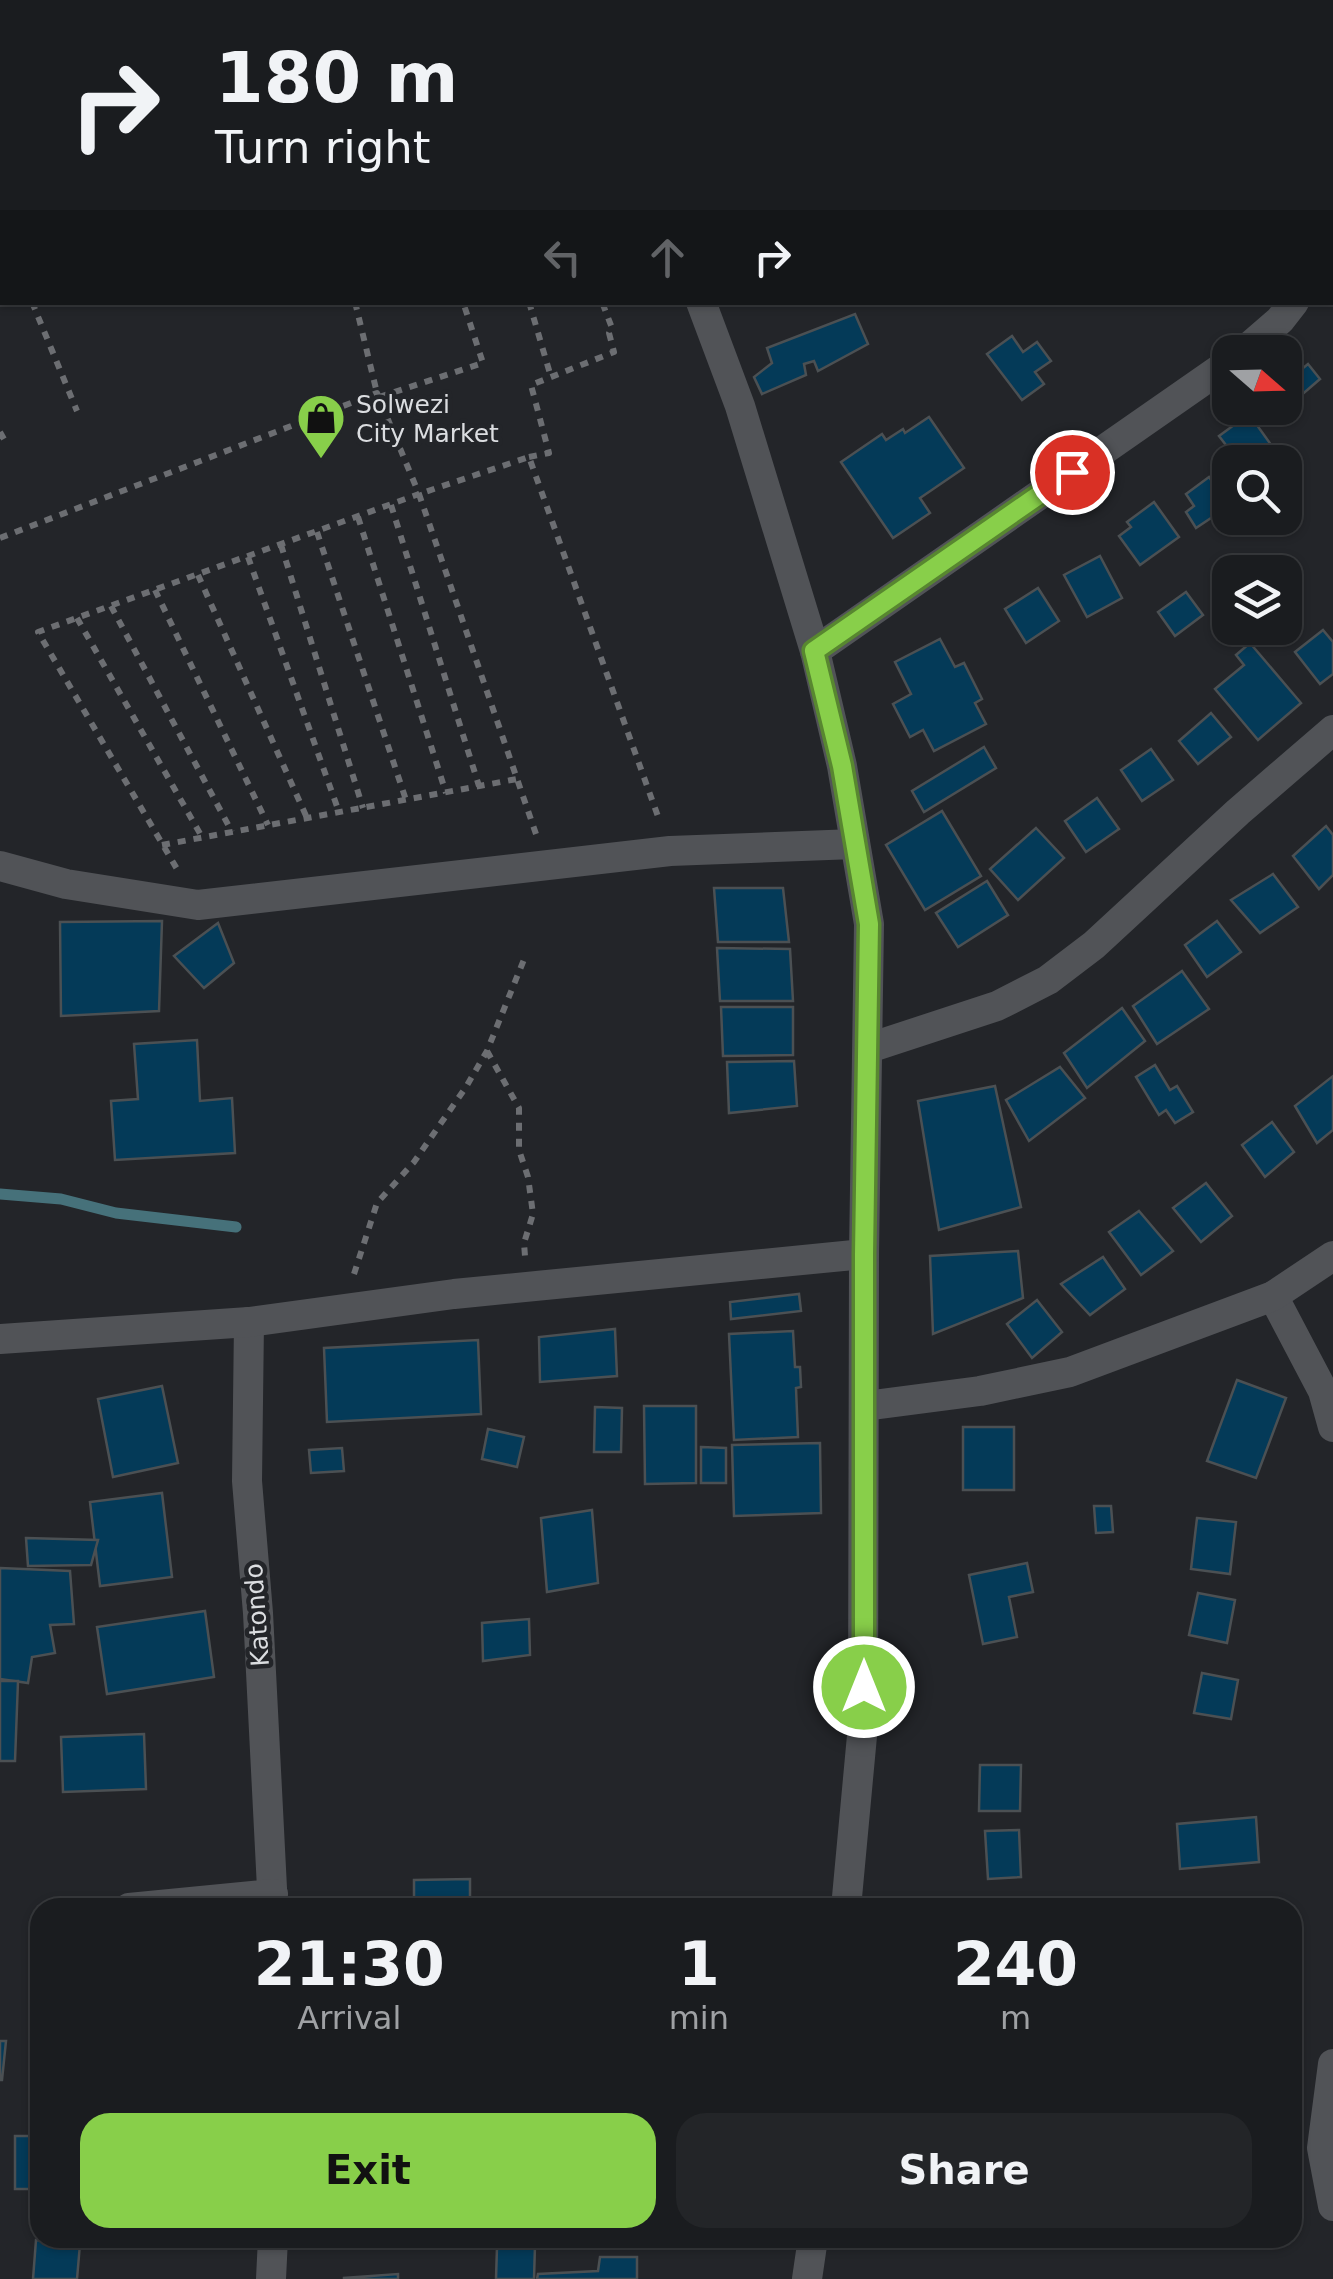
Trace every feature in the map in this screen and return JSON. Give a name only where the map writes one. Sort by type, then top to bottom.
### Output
[{"type":"street","points":[[702,305],[740,406],[814,651],[842,766],[869,924],[864,1725],[847,1898]]},
{"type":"street","points":[[1263,335],[1292,305]]},
{"type":"street","points":[[814,651],[1212,375]]},
{"type":"street","points":[[869,1048],[996,1006],[1048,980],[1094,946],[1333,730]]},
{"type":"street","points":[[0,866],[66,884],[198,905],[670,851],[856,844]]},
{"type":"street","points":[[0,1339],[249,1322],[526,1287],[864,1254]]},
{"type":"street","points":[[866,1406],[980,1391],[1070,1372],[1273,1296],[1333,1256]]},
{"type":"street","points":[[1273,1296],[1323,1391],[1333,1427]]},
{"type":"street","name":"Katondo","points":[[249,1322],[247,1481],[273,1898]]},
{"type":"street","points":[[1333,2064],[1322,2148],[1333,2206]]},
{"type":"street","points":[[271,2279],[273,2248]]},
{"type":"street","points":[[808,2279],[812,2248]]},
{"type":"path","points":[[33,305],[78,412]]},
{"type":"path","points":[[356,305],[378,395],[419,494],[547,866]]},
{"type":"path","points":[[0,538],[378,395],[483,363],[464,305]]},
{"type":"path","points":[[530,305],[551,377]]},
{"type":"path","points":[[198,905],[38,632],[419,494],[550,453],[532,385],[614,352],[609,334],[612,328],[603,305]]},
{"type":"path","points":[[0,432],[5,441]]},
{"type":"path","points":[[529,457],[670,851]]},
{"type":"path","points":[[391,505],[479,786]]},
{"type":"path","points":[[358,517],[446,792]]},
{"type":"path","points":[[317,532],[406,800]]},
{"type":"path","points":[[281,545],[363,808]]},
{"type":"path","points":[[248,557],[339,812]]},
{"type":"path","points":[[198,574],[307,818]]},
{"type":"path","points":[[155,590],[268,825]]},
{"type":"path","points":[[111,606],[232,832]]},
{"type":"path","points":[[77,618],[202,838]]},
{"type":"path","points":[[162,845],[517,779]]},
{"type":"path","points":[[348,1308],[348,1286],[362,1257],[377,1203],[414,1162],[487,1051],[524,957]]},
{"type":"path","points":[[487,1051],[519,1108],[519,1150],[528,1177],[533,1214],[524,1242],[526,1287]]},
{"type":"building","points":[[855,314],[868,344],[818,371],[814,361],[804,364],[806,375],[762,394],[754,377],[772,363],[767,348]]},
{"type":"building","points":[[1012,336],[1023,352],[1037,342],[1051,361],[1035,372],[1044,384],[1022,400],[987,354]]},
{"type":"building","points":[[1308,364],[1320,379],[1302,395],[1302,369]]},
{"type":"building","points":[[929,417],[964,468],[920,498],[930,513],[893,538],[841,462],[882,434],[886,440]]},
{"type":"building","points":[[1234,425],[1257,425],[1271,445],[1226,445],[1219,436]]},
{"type":"building","points":[[1209,477],[1212,481],[1212,517],[1196,528],[1186,512],[1194,506],[1186,494]]},
{"type":"building","points":[[1154,502],[1179,537],[1140,565],[1119,536],[1131,527],[1127,522]]},
{"type":"building","points":[[1100,556],[1122,598],[1087,617],[1064,575]]},
{"type":"building","points":[[1038,588],[1059,621],[1026,643],[1005,609]]},
{"type":"building","points":[[1186,592],[1203,615],[1175,636],[1158,612]]},
{"type":"building","points":[[1323,630],[1333,642],[1333,674],[1320,684],[1295,652]]},
{"type":"building","points":[[940,639],[955,667],[964,663],[982,699],[975,703],[986,724],[934,751],[923,730],[910,737],[893,704],[911,694],[895,662]]},
{"type":"building","points":[[1252,645],[1301,703],[1258,740],[1215,689],[1244,665],[1236,655]]},
{"type":"building","points":[[1211,713],[1231,737],[1198,764],[1179,741]]},
{"type":"building","points":[[984,747],[996,768],[924,812],[912,791]]},
{"type":"building","points":[[1151,749],[1173,780],[1142,801],[1121,770]]},
{"type":"building","points":[[1097,798],[1119,829],[1086,852],[1065,821]]},
{"type":"building","points":[[942,811],[981,876],[925,910],[886,845]]},
{"type":"building","points":[[1326,826],[1333,835],[1333,875],[1319,889],[1293,856]]},
{"type":"building","points":[[1036,828],[1064,858],[1018,900],[990,869]]},
{"type":"building","points":[[1273,874],[1298,907],[1260,933],[1231,900]]},
{"type":"building","points":[[987,881],[1008,915],[958,947],[936,913]]},
{"type":"building","points":[[714,888],[783,888],[789,942],[718,942]]},
{"type":"building","points":[[162,921],[159,1011],[61,1016],[60,922]]},
{"type":"building","points":[[1217,921],[1241,952],[1207,977],[1185,945]]},
{"type":"building","points":[[218,923],[234,963],[204,988],[174,956]]},
{"type":"building","points":[[717,948],[790,949],[793,1001],[720,1001]]},
{"type":"building","points":[[1182,971],[1209,1009],[1157,1044],[1133,1006]]},
{"type":"building","points":[[721,1007],[793,1007],[793,1055],[723,1056]]},
{"type":"building","points":[[1122,1008],[1145,1041],[1087,1088],[1064,1053]]},
{"type":"building","points":[[197,1040],[200,1101],[232,1098],[235,1153],[115,1160],[111,1101],[138,1099],[134,1044]]},
{"type":"building","points":[[794,1061],[797,1106],[729,1113],[727,1062]]},
{"type":"building","points":[[1155,1065],[1170,1090],[1177,1086],[1193,1112],[1175,1123],[1166,1110],[1159,1115],[1136,1077]]},
{"type":"building","points":[[1060,1067],[1085,1098],[1029,1141],[1006,1100]]},
{"type":"building","points":[[1333,1076],[1333,1130],[1317,1143],[1295,1106]]},
{"type":"building","points":[[995,1086],[1021,1207],[939,1230],[918,1101]]},
{"type":"building","points":[[1272,1122],[1294,1152],[1265,1177],[1242,1145]]},
{"type":"building","points":[[1206,1183],[1232,1216],[1201,1242],[1173,1208]]},
{"type":"building","points":[[1139,1211],[1173,1251],[1141,1275],[1109,1232]]},
{"type":"building","points":[[1018,1251],[1023,1298],[933,1334],[930,1256]]},
{"type":"building","points":[[1103,1257],[1125,1289],[1090,1315],[1061,1284]]},
{"type":"building","points":[[799,1294],[801,1311],[731,1319],[730,1302]]},
{"type":"building","points":[[1037,1300],[1062,1332],[1032,1358],[1007,1324]]},
{"type":"building","points":[[615,1329],[617,1376],[540,1382],[539,1337]]},
{"type":"building","points":[[793,1331],[795,1367],[800,1367],[801,1387],[796,1388],[798,1437],[734,1440],[729,1334]]},
{"type":"building","points":[[478,1340],[481,1414],[327,1422],[324,1348]]},
{"type":"building","points":[[1237,1380],[1286,1398],[1256,1478],[1207,1461]]},
{"type":"building","points":[[162,1386],[178,1463],[113,1477],[98,1399]]},
{"type":"building","points":[[644,1406],[696,1406],[696,1483],[645,1484]]},
{"type":"building","points":[[595,1407],[622,1408],[621,1452],[594,1452]]},
{"type":"building","points":[[963,1427],[1014,1427],[1014,1490],[963,1490]]},
{"type":"building","points":[[488,1429],[524,1437],[517,1467],[482,1459]]},
{"type":"building","points":[[820,1443],[821,1513],[734,1516],[732,1445]]},
{"type":"building","points":[[701,1447],[726,1448],[726,1483],[701,1483]]},
{"type":"building","points":[[342,1448],[344,1471],[311,1473],[309,1450]]},
{"type":"building","points":[[162,1493],[172,1577],[100,1586],[90,1502]]},
{"type":"building","points":[[1094,1506],[1111,1506],[1113,1532],[1096,1533]]},
{"type":"building","points":[[592,1510],[598,1583],[547,1592],[541,1518]]},
{"type":"building","points":[[1197,1518],[1236,1522],[1230,1574],[1191,1569]]},
{"type":"building","points":[[26,1538],[98,1540],[91,1565],[28,1566]]},
{"type":"building","points":[[1027,1563],[1033,1592],[1009,1597],[1017,1637],[983,1644],[969,1575]]},
{"type":"building","points":[[0,1568],[70,1571],[74,1624],[50,1625],[55,1653],[32,1657],[28,1683],[0,1679]]},
{"type":"building","points":[[1198,1593],[1235,1600],[1227,1643],[1189,1635]]},
{"type":"building","points":[[205,1611],[214,1677],[107,1694],[97,1627]]},
{"type":"building","points":[[529,1619],[530,1655],[483,1661],[482,1623]]},
{"type":"building","points":[[1202,1673],[1238,1680],[1231,1719],[1194,1713]]},
{"type":"building","points":[[0,1681],[18,1681],[15,1761],[0,1761]]},
{"type":"building","points":[[144,1734],[146,1789],[63,1792],[61,1737]]},
{"type":"building","points":[[980,1765],[1021,1765],[1020,1811],[979,1811]]},
{"type":"building","points":[[1256,1817],[1259,1862],[1180,1869],[1177,1824]]},
{"type":"building","points":[[1019,1830],[1021,1877],[988,1879],[985,1831]]},
{"type":"building","points":[[470,1879],[470,1898],[414,1898],[414,1880]]},
{"type":"building","points":[[0,2041],[6,2041],[2,2080],[0,2080]]},
{"type":"building","points":[[15,2136],[30,2136],[30,2189],[15,2189]]},
{"type":"building","points":[[35,2248],[80,2248],[77,2279],[33,2279]]},
{"type":"building","points":[[497,2248],[535,2248],[534,2279],[496,2279]]},
{"type":"building","points":[[600,2257],[637,2257],[637,2279],[537,2279],[538,2274],[598,2271]]},
{"type":"building","points":[[398,2274],[398,2279],[344,2279],[344,2278]]},
{"type":"waterway","points":[[0,1194],[61,1199],[116,1213],[236,1227]]},
{"type":"place","name":"Solwezi City Market","points":[[321,460]]},
{"type":"route","points":[[864,1687],[869,924],[842,766],[814,651],[1072,472]]}]
